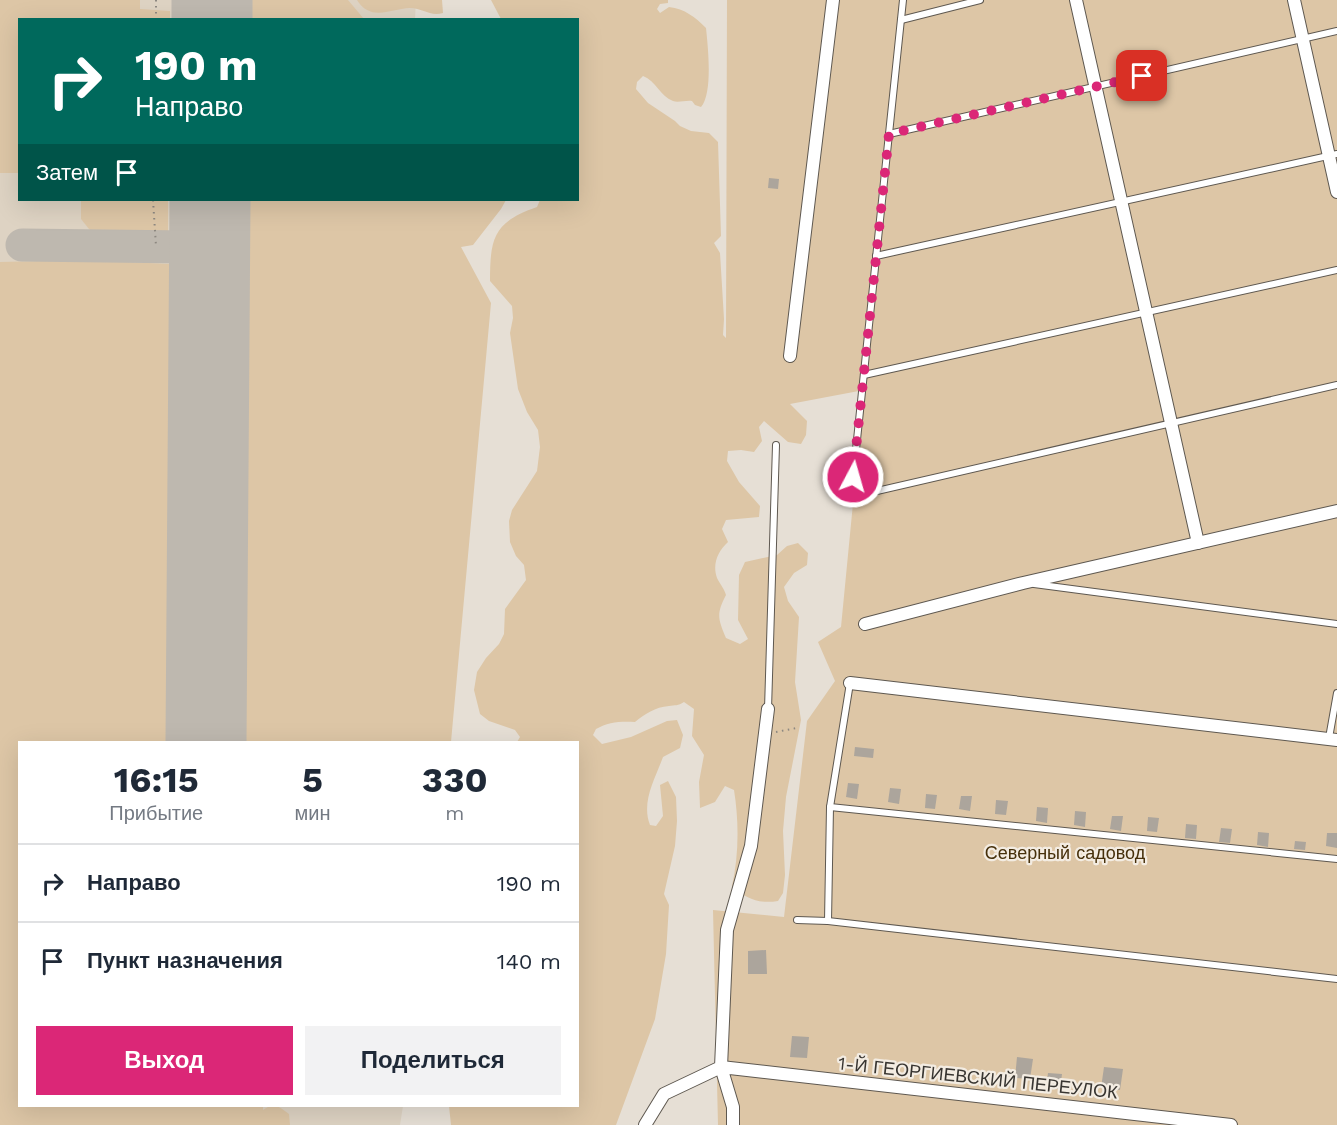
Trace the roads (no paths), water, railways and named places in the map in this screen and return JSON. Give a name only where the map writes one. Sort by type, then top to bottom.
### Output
[{"type":"street","points":[[790,356],[833,0]]},
{"type":"street","points":[[1076,0],[1198,543]]},
{"type":"street","points":[[1294,0],[1333,155],[1337,192]]},
{"type":"street","points":[[865,624],[1023,583],[1337,512]]},
{"type":"street","points":[[850,683],[1333,739]]},
{"type":"street","points":[[733,1125],[733,1107],[721,1067],[726,930],[752,846],[768,709]]},
{"type":"street","points":[[645,1125],[664,1094],[721,1067]]},
{"type":"street","name":"1-Й ГЕОРГИЕВСКИЙ ПЕРЕУЛОК","points":[[721,1067],[1231,1125]]},
{"type":"lane","points":[[903,0],[851,497],[1337,385]]},
{"type":"lane","points":[[901,20],[980,0]]},
{"type":"lane","points":[[889,134],[1337,31]]},
{"type":"lane","points":[[876,256],[1333,155]]},
{"type":"lane","points":[[864,375],[1337,270]]},
{"type":"lane","points":[[768,709],[777,445]]},
{"type":"lane","points":[[1023,583],[1337,624]]},
{"type":"lane","points":[[828,921],[830,807],[850,683]]},
{"type":"lane","points":[[1333,739],[1337,693]]},
{"type":"lane","points":[[830,807],[1337,859]]},
{"type":"lane","points":[[797,920],[828,921],[1337,979]]},
{"type":"park label","name":"Северный садовод","points":[[1065,853]]}]
